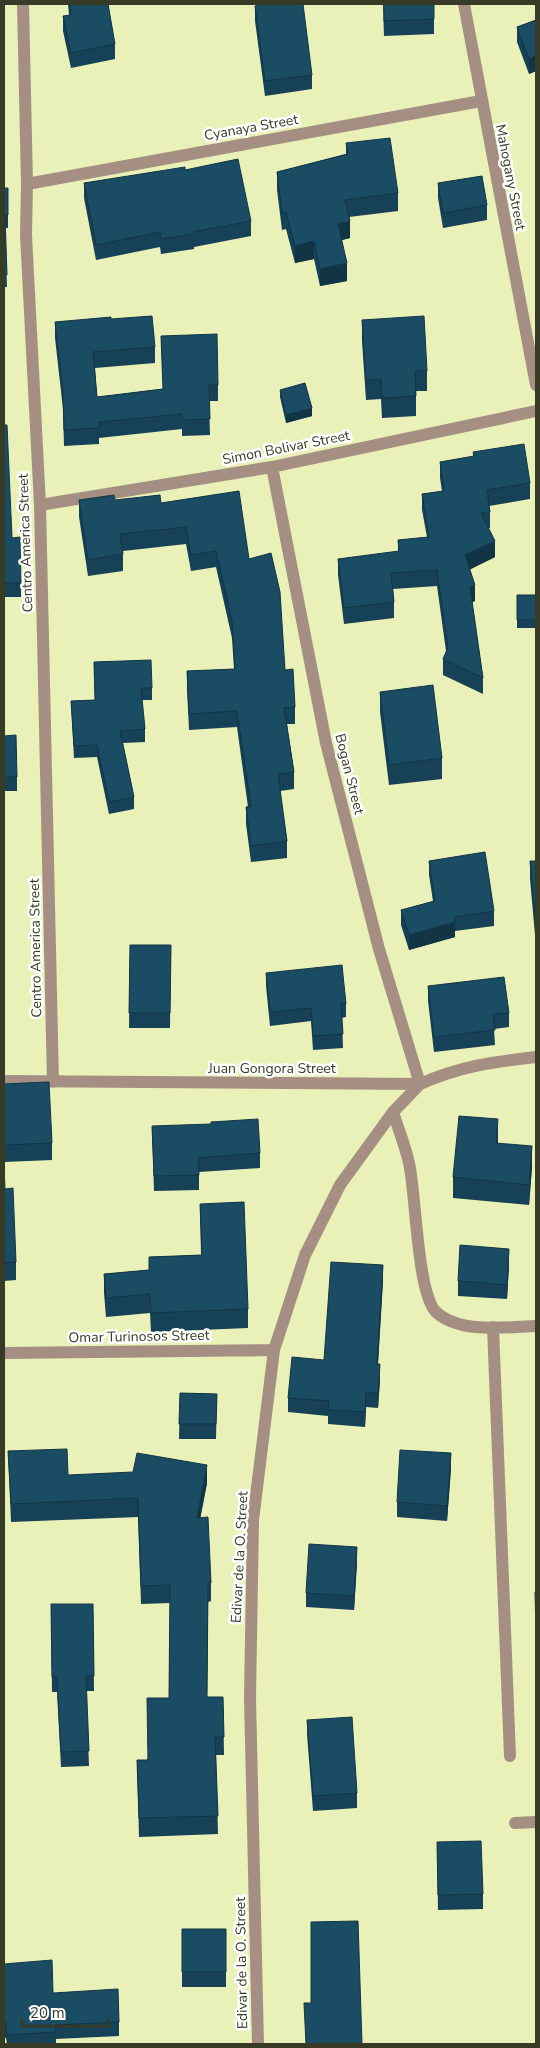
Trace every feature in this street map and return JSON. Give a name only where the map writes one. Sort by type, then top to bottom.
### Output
[{"type":"street","name":"Centro America Street","points":[[23,4],[27,184],[26,235],[40,505],[53,1082]]},
{"type":"street","name":"Mahogany Street","points":[[464,4],[536,385]]},
{"type":"street","name":"Cyanaya Street","points":[[27,184],[481,100]]},
{"type":"street","name":"Simon Bolivar Street","points":[[40,505],[272,467],[536,411]]},
{"type":"street","name":"Bogan Street","points":[[272,467],[326,743],[379,949],[420,1084]]},
{"type":"street","name":"Juan Gongora Street","points":[[4,1081],[420,1084],[452,1071],[486,1062],[536,1057]]},
{"type":"street","name":"Edivar de la O. Street","points":[[258,2044],[250,1698],[253,1549],[254,1520],[274,1350],[305,1255],[340,1186],[393,1112],[420,1084]]},
{"type":"street","points":[[393,1112],[409,1162],[423,1270],[428,1294],[436,1311],[460,1324],[493,1327],[536,1326]]},
{"type":"street","points":[[493,1327],[510,1756]]},
{"type":"street","name":"Omar Turinosos Street","points":[[4,1353],[274,1350]]},
{"type":"street","points":[[515,1823],[536,1822]]},
{"type":"building","points":[[70,4],[108,4],[115,44],[71,53],[63,16],[71,15]]},
{"type":"building","points":[[303,4],[312,75],[265,81],[255,6]]},
{"type":"building","points":[[384,4],[434,4],[434,19],[384,21]]},
{"type":"building","points":[[536,20],[536,56],[529,59],[517,27]]},
{"type":"building","points":[[390,138],[398,193],[345,200],[350,221],[338,224],[347,263],[320,269],[314,241],[295,246],[286,212],[282,213],[277,172],[348,154],[346,143]]},
{"type":"building","points":[[238,159],[251,221],[193,232],[194,234],[161,239],[160,232],[96,245],[84,183],[185,167],[185,170]]},
{"type":"building","points":[[482,176],[487,205],[443,213],[438,183]]},
{"type":"building","points":[[4,188],[8,188],[8,215],[5,215],[7,275],[4,275]]},
{"type":"building","points":[[152,316],[155,347],[93,352],[97,397],[163,389],[161,336],[217,334],[218,385],[209,385],[210,419],[182,420],[182,414],[99,422],[99,428],[64,430],[63,393],[55,322],[111,317],[111,319]]},
{"type":"building","points":[[424,316],[427,371],[415,371],[416,396],[382,398],[381,379],[366,380],[362,320]]},
{"type":"building","points":[[305,383],[312,408],[286,415],[280,390]]},
{"type":"building","points":[[4,425],[7,425],[12,538],[20,537],[21,583],[4,583]]},
{"type":"building","points":[[524,444],[530,483],[487,490],[490,512],[481,513],[495,541],[465,555],[475,585],[470,587],[483,678],[443,659],[448,648],[437,570],[391,573],[394,602],[344,608],[338,559],[399,551],[398,540],[429,537],[422,494],[444,491],[440,462],[474,456],[473,452]]},
{"type":"building","points":[[239,491],[249,559],[271,553],[280,592],[285,670],[293,669],[295,707],[284,708],[294,772],[278,774],[287,841],[251,846],[246,807],[251,806],[237,711],[189,714],[187,671],[235,669],[232,621],[216,551],[191,555],[186,527],[120,534],[123,554],[88,560],[79,500],[114,495],[115,500],[160,495],[161,503]]},
{"type":"building","points":[[517,595],[536,595],[536,620],[517,620]]},
{"type":"building","points":[[151,660],[152,688],[141,688],[145,729],[120,731],[134,797],[109,802],[97,745],[74,746],[71,701],[95,700],[94,662]]},
{"type":"building","points":[[433,685],[442,758],[389,765],[380,692]]},
{"type":"building","points":[[16,735],[17,777],[4,777],[4,736]]},
{"type":"building","points":[[485,852],[494,911],[454,917],[455,922],[409,935],[401,910],[435,901],[429,861]]},
{"type":"building","points":[[530,861],[536,861],[536,928]]},
{"type":"building","points":[[130,945],[171,945],[170,1013],[129,1013]]},
{"type":"building","points":[[342,965],[346,1004],[341,1004],[343,1034],[313,1036],[311,1008],[270,1012],[266,973]]},
{"type":"building","points":[[504,977],[509,1013],[493,1014],[495,1030],[434,1037],[428,986]]},
{"type":"building","points":[[49,1082],[52,1143],[4,1145],[4,1084]]},
{"type":"building","points":[[459,1116],[498,1119],[496,1143],[532,1146],[529,1185],[453,1177]]},
{"type":"building","points":[[258,1119],[260,1153],[198,1158],[199,1175],[154,1176],[152,1126],[211,1124],[211,1122]]},
{"type":"building","points":[[4,1166],[5,1189],[13,1188],[16,1262],[4,1263]]},
{"type":"building","points":[[244,1202],[248,1309],[151,1313],[150,1294],[106,1298],[104,1274],[149,1270],[149,1257],[202,1255],[200,1204]]},
{"type":"building","points":[[460,1245],[509,1249],[507,1285],[458,1281]]},
{"type":"building","points":[[331,1262],[383,1265],[377,1364],[380,1364],[378,1393],[366,1393],[365,1412],[328,1410],[329,1401],[288,1398],[292,1357],[324,1360]]},
{"type":"building","points":[[180,1393],[217,1394],[216,1424],[179,1424]]},
{"type":"building","points":[[67,1449],[68,1475],[133,1472],[137,1453],[207,1465],[197,1518],[208,1517],[211,1583],[208,1583],[207,1697],[223,1697],[224,1737],[215,1737],[218,1816],[139,1818],[137,1760],[148,1760],[147,1698],[169,1698],[170,1585],[141,1586],[138,1498],[11,1504],[8,1451]]},
{"type":"building","points":[[400,1450],[451,1453],[447,1506],[397,1502]]},
{"type":"building","points":[[309,1544],[357,1547],[354,1596],[306,1593]]},
{"type":"building","points":[[535,1592],[536,1592],[536,1635]]},
{"type":"building","points":[[51,1604],[93,1604],[94,1676],[86,1676],[89,1751],[61,1752],[57,1677],[52,1677]]},
{"type":"building","points":[[352,1717],[357,1793],[313,1796],[307,1720]]},
{"type":"building","points":[[481,1841],[483,1894],[438,1895],[437,1842]]},
{"type":"building","points":[[358,1921],[362,2044],[306,2044],[304,2003],[311,2003],[311,1922]]},
{"type":"building","points":[[182,1929],[226,1929],[226,1972],[182,1972]]},
{"type":"building","points":[[52,1960],[53,1993],[118,1989],[119,2022],[55,2025],[56,2032],[7,2035],[6,2023],[4,2023],[4,1964]]}]
